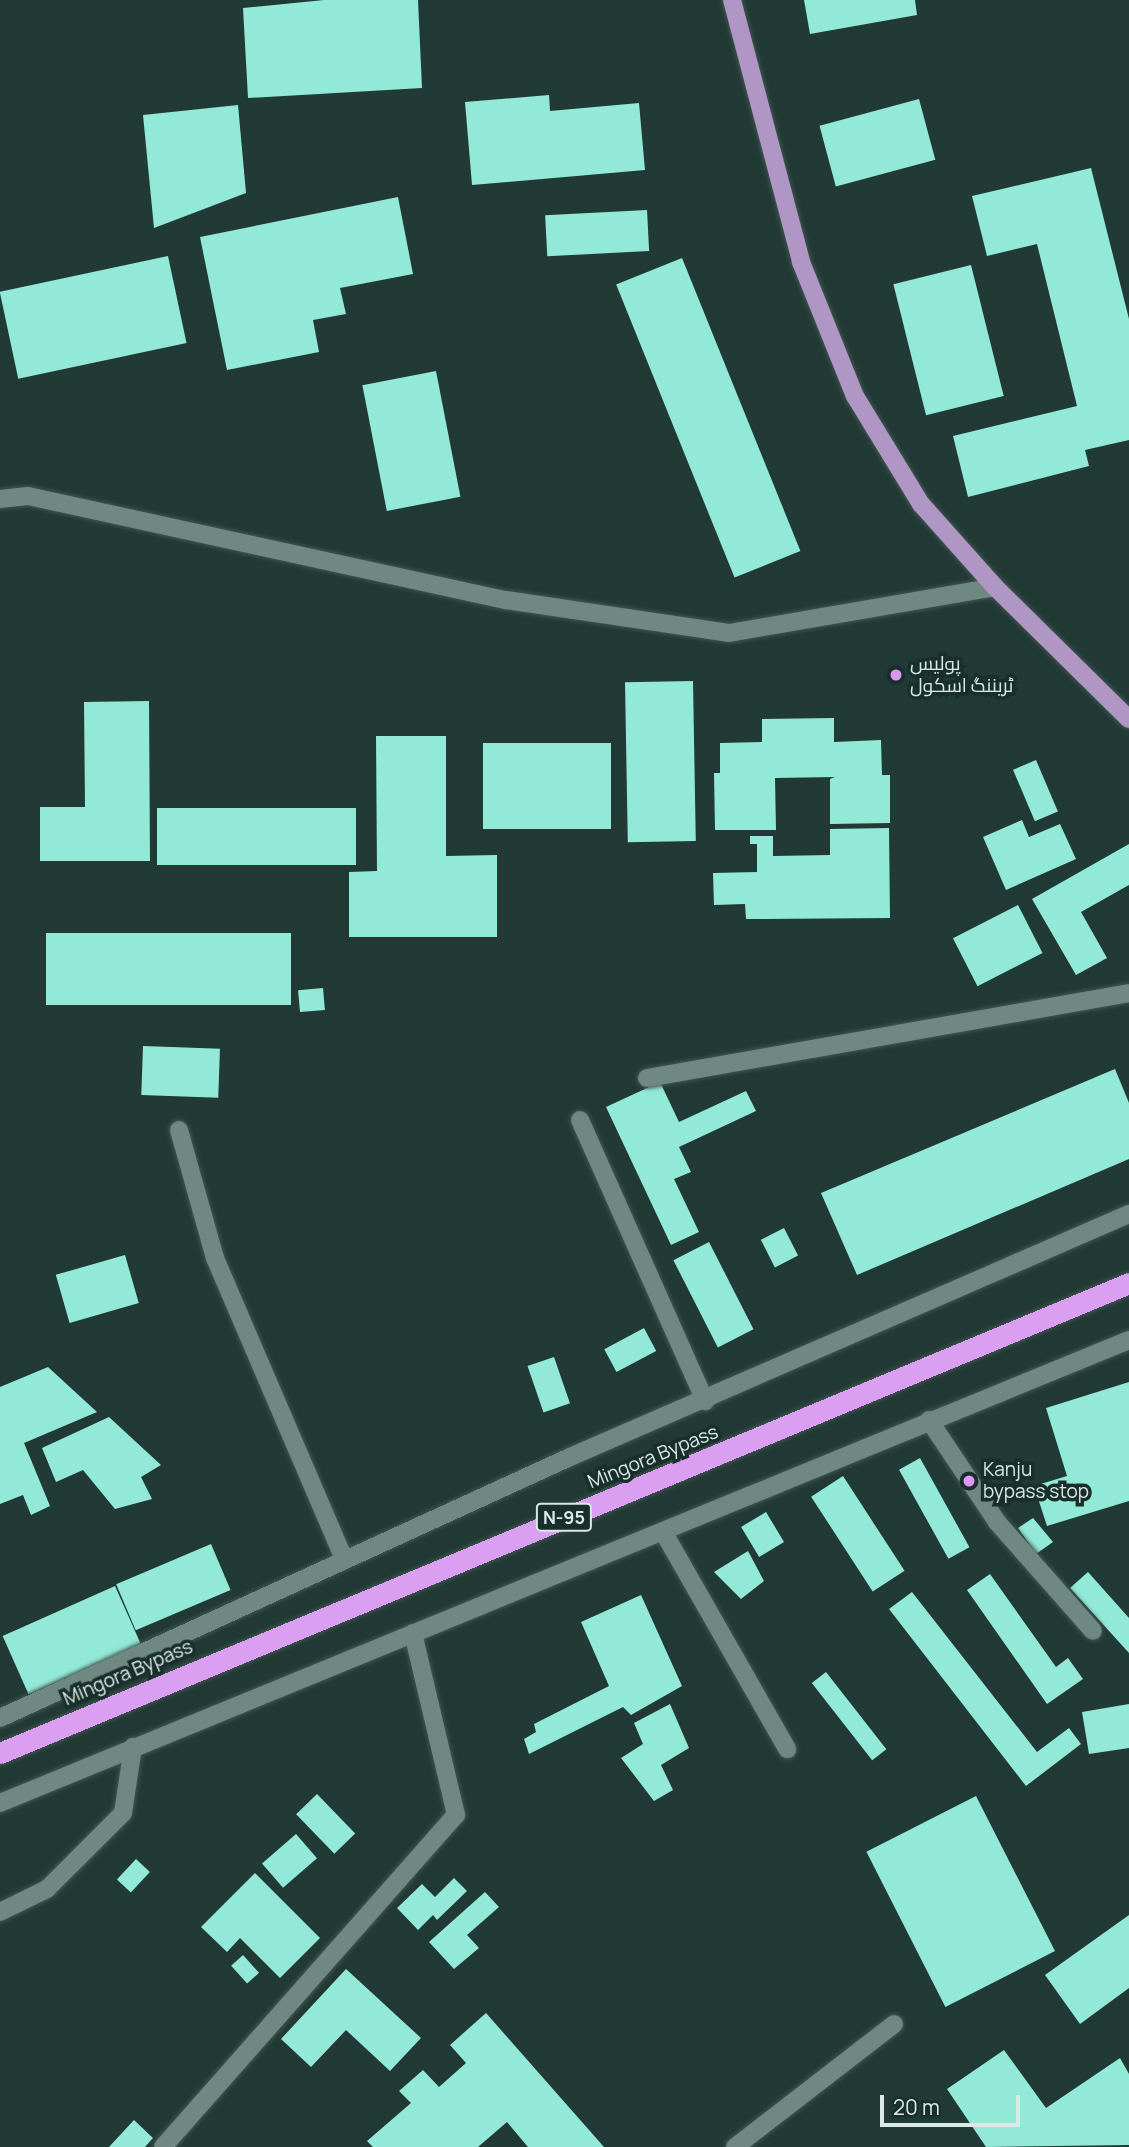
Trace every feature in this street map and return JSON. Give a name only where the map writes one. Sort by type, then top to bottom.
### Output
[{"type":"highway","name":"Mingora Bypass","points":[[0,1753],[1129,1283]]},
{"type":"main road","points":[[732,0],[801,262],[855,396],[920,503],[995,587],[1129,719]]},
{"type":"street","points":[[0,499],[28,496],[506,600],[729,633],[995,587]]},
{"type":"street","points":[[647,1078],[1129,993]]},
{"type":"street","points":[[580,1120],[705,1401]]},
{"type":"street","points":[[178,1130],[215,1258],[264,1382],[344,1559]]},
{"type":"street","points":[[0,1718],[344,1559],[1129,1214]]},
{"type":"street","points":[[0,1803],[664,1533],[929,1420],[1129,1340]]},
{"type":"street","points":[[929,1420],[997,1522],[1093,1631]]},
{"type":"street","points":[[664,1533],[787,1749]]},
{"type":"street","points":[[163,2147],[456,1815],[413,1633]]},
{"type":"street","points":[[0,1912],[47,1889],[123,1813],[133,1747]]},
{"type":"street","points":[[735,2147],[894,2024]]},
{"type":"building","points":[[324,0],[418,0],[422,88],[248,98],[243,8]]},
{"type":"building","points":[[804,0],[915,0],[917,15],[810,34]]},
{"type":"building","points":[[549,95],[550,111],[639,103],[645,170],[472,185],[465,102]]},
{"type":"building","points":[[919,99],[935,160],[836,187],[820,126]]},
{"type":"building","points":[[238,105],[246,193],[154,228],[143,115]]},
{"type":"building","points":[[1091,168],[1129,319],[1129,440],[1085,450],[1089,466],[968,497],[953,436],[1077,406],[1037,244],[987,256],[972,196]]},
{"type":"building","points":[[398,197],[413,274],[340,288],[346,314],[313,320],[319,352],[227,370],[200,237]]},
{"type":"building","points":[[647,210],[649,251],[547,256],[545,215]]},
{"type":"building","points":[[168,256],[187,343],[18,379],[0,292]]},
{"type":"building","points":[[682,258],[800,551],[735,578],[616,285]]},
{"type":"building","points":[[971,265],[1004,396],[926,415],[893,284]]},
{"type":"building","points":[[436,371],[460,497],[387,511],[362,385]]},
{"type":"building","points":[[693,681],[696,841],[628,842],[625,682]]},
{"type":"building","points":[[149,701],[150,861],[40,861],[40,807],[85,807],[84,702]]},
{"type":"building","points":[[834,718],[834,742],[881,740],[882,775],[890,775],[890,823],[830,824],[830,779],[835,777],[775,778],[776,830],[715,830],[714,773],[720,773],[720,743],[762,742],[762,719]]},
{"type":"building","points":[[376,736],[446,736],[446,856],[497,855],[497,937],[349,937],[349,872],[377,871]]},
{"type":"building","points":[[483,743],[611,743],[611,829],[483,829]]},
{"type":"building","points":[[1036,760],[1058,812],[1035,821],[1013,770]]},
{"type":"building","points":[[157,808],[356,808],[356,865],[157,865]]},
{"type":"building","points":[[1022,820],[1029,837],[1060,824],[1076,859],[1006,890],[983,837]]},
{"type":"building","points":[[889,828],[890,918],[746,919],[745,904],[714,905],[713,873],[757,872],[757,844],[750,844],[750,836],[773,836],[773,856],[830,855],[830,829]]},
{"type":"building","points":[[1129,844],[1129,885],[1081,912],[1107,958],[1076,975],[1032,899]]},
{"type":"building","points":[[1018,905],[1043,953],[977,986],[953,938]]},
{"type":"building","points":[[46,933],[291,933],[291,1005],[46,1005]]},
{"type":"building","points":[[323,988],[325,1010],[300,1012],[298,990]]},
{"type":"building","points":[[143,1046],[220,1049],[218,1098],[141,1095]]},
{"type":"building","points":[[1115,1069],[1129,1103],[1129,1159],[857,1275],[821,1193]]},
{"type":"building","points":[[660,1082],[679,1122],[746,1091],[756,1111],[679,1147],[691,1172],[674,1179],[699,1232],[671,1245],[606,1107]]},
{"type":"building","points":[[784,1228],[798,1256],[775,1267],[761,1240]]},
{"type":"building","points":[[709,1242],[753,1329],[718,1347],[673,1260]]},
{"type":"building","points":[[125,1255],[139,1303],[70,1323],[56,1275]]},
{"type":"building","points":[[644,1328],[656,1351],[616,1372],[604,1349]]},
{"type":"building","points":[[554,1357],[570,1403],[543,1412],[528,1366]]},
{"type":"building","points":[[48,1367],[97,1412],[24,1443],[50,1506],[31,1515],[23,1495],[0,1504],[0,1387]]},
{"type":"building","points":[[1129,1382],[1129,1501],[1047,1526],[1034,1486],[1067,1476],[1046,1408]]},
{"type":"building","points":[[109,1417],[161,1465],[141,1477],[152,1499],[115,1509],[83,1470],[56,1482],[42,1448]]},
{"type":"building","points":[[920,1458],[969,1547],[948,1559],[899,1470]]},
{"type":"building","points":[[843,1476],[905,1571],[873,1591],[811,1497]]},
{"type":"building","points":[[766,1512],[784,1542],[759,1557],[741,1527]]},
{"type":"building","points":[[1033,1518],[1053,1542],[1036,1554],[1018,1528]]},
{"type":"building","points":[[211,1544],[231,1590],[136,1630],[116,1584]]},
{"type":"building","points":[[748,1551],[764,1581],[741,1599],[714,1572]]},
{"type":"building","points":[[1088,1572],[1129,1618],[1129,1653],[1070,1588]]},
{"type":"building","points":[[990,1574],[1056,1667],[1068,1658],[1083,1679],[1047,1704],[967,1590]]},
{"type":"building","points":[[115,1586],[141,1644],[29,1694],[3,1636]]},
{"type":"building","points":[[912,1592],[1037,1752],[1069,1728],[1081,1744],[1026,1786],[889,1609]]},
{"type":"building","points":[[641,1595],[682,1686],[631,1715],[623,1707],[529,1754],[524,1739],[536,1732],[534,1724],[609,1686],[581,1622]]},
{"type":"building","points":[[826,1672],[886,1749],[872,1760],[812,1683]]},
{"type":"building","points":[[670,1704],[689,1748],[661,1765],[673,1790],[654,1801],[621,1758],[643,1744],[634,1723]]},
{"type":"building","points":[[1129,1704],[1129,1748],[1089,1754],[1082,1712]]},
{"type":"building","points":[[317,1794],[355,1834],[334,1854],[296,1814]]},
{"type":"building","points":[[976,1796],[1055,1951],[945,2007],[866,1852]]},
{"type":"building","points":[[296,1834],[317,1858],[283,1888],[262,1864]]},
{"type":"building","points":[[136,1859],[150,1872],[131,1892],[117,1879]]},
{"type":"building","points":[[255,1873],[320,1938],[280,1978],[240,1938],[227,1952],[201,1927]]},
{"type":"building","points":[[454,1878],[467,1891],[437,1920],[433,1915],[418,1930],[397,1908],[422,1884],[435,1897]]},
{"type":"building","points":[[485,1892],[499,1907],[467,1935],[479,1948],[454,1969],[429,1942]]},
{"type":"building","points":[[1129,1915],[1129,1988],[1080,2024],[1045,1975]]},
{"type":"building","points":[[243,1955],[259,1973],[247,1984],[231,1966]]},
{"type":"building","points":[[346,1969],[421,2038],[390,2071],[346,2030],[311,2067],[281,2039]]},
{"type":"building","points":[[486,2013],[604,2147],[528,2147],[507,2122],[478,2147],[373,2147],[367,2141],[411,2103],[399,2091],[423,2070],[439,2087],[466,2063],[450,2045]]},
{"type":"building","points":[[1004,2050],[1046,2108],[1120,2058],[1129,2074],[1129,2145],[986,2147],[947,2089]]},
{"type":"building","points":[[134,2120],[153,2138],[145,2147],[109,2147]]},
{"type":"place","name":"پولیس ٹریننگ اسکول","points":[[896,675]]},
{"type":"place","name":"Kanju bypass stop","points":[[969,1481]]}]
